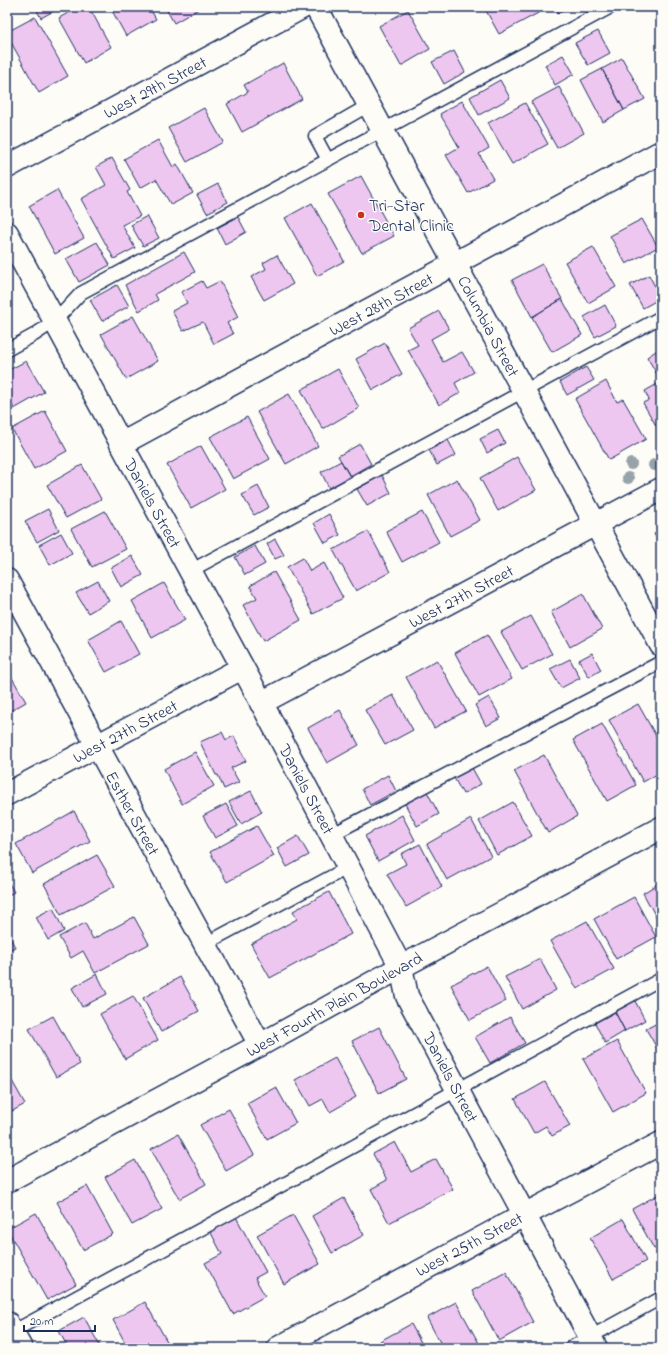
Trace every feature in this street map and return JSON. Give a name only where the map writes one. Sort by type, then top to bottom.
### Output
[{"type":"street","name":"West 29th Street","points":[[7,167],[304,7]]},
{"type":"street","name":"Columbia Street","points":[[316,7],[661,645]]},
{"type":"street","name":"West 28th Street","points":[[121,444],[661,152]]},
{"type":"street","name":"Daniels Street","points":[[7,233],[402,967],[407,996],[593,1343]]},
{"type":"street","name":"West 27th Street","points":[[261,703],[661,489]]},
{"type":"street","name":"Esther Street","points":[[7,580],[260,1045]]},
{"type":"street","name":"West 27th Street","points":[[7,794],[242,668]]},
{"type":"street","name":"West Fourth Plain Boulevard","points":[[7,1181],[661,828]]},
{"type":"street","name":"West 25th Street","points":[[278,1348],[661,1143]]},
{"type":"lane","points":[[7,350],[55,321],[81,293],[611,7]]},
{"type":"lane","points":[[328,160],[315,136],[370,105]]},
{"type":"lane","points":[[190,571],[661,317]]},
{"type":"lane","points":[[331,835],[661,662]]},
{"type":"lane","points":[[205,944],[349,867]]},
{"type":"lane","points":[[13,1334],[661,979]]},
{"type":"lane","points":[[570,1348],[593,1343],[661,1298]]},
{"type":"building","points":[[35,7],[58,7],[59,8],[41,18]]},
{"type":"building","points":[[79,7],[89,7],[111,47],[84,63],[59,18]]},
{"type":"building","points":[[110,7],[149,7],[156,19],[126,36]]},
{"type":"building","points":[[165,7],[202,7],[174,23]]},
{"type":"building","points":[[484,7],[537,7],[540,12],[499,34]]},
{"type":"building","points":[[555,7],[569,7],[558,13]]},
{"type":"building","points":[[408,10],[430,49],[401,66],[379,26]]},
{"type":"building","points":[[35,17],[68,76],[39,93],[7,35],[7,32]]},
{"type":"building","points":[[598,31],[610,53],[588,65],[575,43]]},
{"type":"building","points":[[454,51],[465,72],[444,84],[432,62]]},
{"type":"building","points":[[563,55],[574,74],[555,85],[545,65]]},
{"type":"building","points":[[622,58],[645,99],[624,110],[602,69]]},
{"type":"building","points":[[283,63],[302,99],[242,132],[227,104],[248,92],[244,85]]},
{"type":"building","points":[[602,69],[624,110],[603,122],[581,80]]},
{"type":"building","points":[[500,80],[510,98],[479,115],[470,97]]},
{"type":"building","points":[[559,87],[584,133],[557,148],[531,102]]},
{"type":"building","points":[[462,101],[489,148],[479,154],[493,179],[468,193],[446,155],[459,147],[440,114]]},
{"type":"building","points":[[525,103],[548,144],[512,164],[488,123]]},
{"type":"building","points":[[204,108],[223,142],[187,162],[168,128]]},
{"type":"building","points":[[158,140],[173,167],[177,164],[193,193],[171,205],[156,179],[140,188],[124,159]]},
{"type":"building","points":[[112,158],[130,190],[127,192],[140,216],[122,225],[135,248],[114,259],[81,199],[106,185],[96,167]]},
{"type":"building","name":"Tri-Star Dental Clinic","points":[[361,176],[394,236],[362,253],[328,194]]},
{"type":"building","points":[[218,184],[228,202],[207,213],[197,195]]},
{"type":"building","points":[[57,190],[84,238],[55,254],[29,206]]},
{"type":"building","points":[[312,203],[344,261],[317,276],[285,218]]},
{"type":"building","points":[[147,216],[159,238],[143,246],[131,225]]},
{"type":"building","points":[[238,217],[246,232],[225,244],[217,228]]},
{"type":"building","points":[[642,219],[658,247],[626,264],[610,236]]},
{"type":"building","points":[[97,242],[110,265],[79,282],[66,259]]},
{"type":"building","points":[[593,247],[616,287],[588,303],[565,262]]},
{"type":"building","points":[[184,252],[195,272],[155,294],[158,300],[139,311],[125,285]]},
{"type":"building","points":[[277,255],[293,284],[264,300],[251,277],[266,269],[263,263]]},
{"type":"building","points":[[542,264],[562,299],[532,317],[512,280]]},
{"type":"building","points":[[649,275],[661,298],[643,308],[630,285]]},
{"type":"building","points":[[202,281],[206,288],[220,281],[238,317],[227,323],[233,334],[214,344],[203,322],[183,331],[172,311],[187,303],[181,292]]},
{"type":"building","points":[[117,285],[129,306],[102,321],[90,300]]},
{"type":"building","points":[[562,299],[582,335],[552,352],[532,317]]},
{"type":"building","points":[[605,305],[616,326],[595,337],[584,317]]},
{"type":"building","points":[[439,311],[449,329],[431,339],[443,362],[462,352],[474,372],[455,383],[460,393],[439,405],[408,350],[418,345],[408,328]]},
{"type":"building","points":[[133,316],[158,361],[126,379],[101,334]]},
{"type":"building","points":[[385,343],[402,374],[373,390],[356,359]]},
{"type":"building","points":[[659,349],[661,352],[661,381],[647,357]]},
{"type":"building","points":[[26,361],[44,392],[14,409],[7,395],[7,371]]},
{"type":"building","points":[[586,367],[594,380],[567,395],[560,382]]},
{"type":"building","points":[[338,369],[359,408],[323,429],[301,390]]},
{"type":"building","points":[[606,381],[617,402],[623,399],[646,439],[609,460],[575,399]]},
{"type":"building","points":[[661,382],[661,427],[658,429],[643,403],[649,400],[645,391]]},
{"type":"building","points":[[289,394],[318,446],[286,464],[257,412]]},
{"type":"building","points":[[45,411],[67,451],[34,469],[12,429]]},
{"type":"building","points":[[247,417],[270,459],[233,479],[210,437]]},
{"type":"building","points":[[498,430],[505,443],[487,453],[480,439]]},
{"type":"building","points":[[448,440],[456,455],[437,465],[429,450]]},
{"type":"building","points":[[360,444],[371,464],[350,476],[338,456]]},
{"type":"building","points":[[201,446],[225,489],[191,508],[167,465]]},
{"type":"building","points":[[517,457],[536,490],[498,511],[480,478]]},
{"type":"building","points":[[341,461],[350,477],[329,488],[321,472]]},
{"type":"building","points":[[82,465],[101,499],[66,518],[47,485]]},
{"type":"building","points":[[382,475],[391,493],[367,506],[357,489]]},
{"type":"building","points":[[457,479],[480,520],[450,536],[428,495]]},
{"type":"building","points":[[258,486],[269,507],[254,515],[242,495]]},
{"type":"building","points":[[48,509],[59,530],[37,542],[25,521]]},
{"type":"building","points":[[105,511],[126,549],[92,567],[71,529]]},
{"type":"building","points":[[422,512],[439,542],[402,562],[386,531]]},
{"type":"building","points":[[329,514],[340,535],[325,543],[314,523]]},
{"type":"building","points":[[661,530],[661,546],[654,534]]},
{"type":"building","points":[[368,531],[390,572],[356,591],[333,550]]},
{"type":"building","points":[[61,533],[72,553],[50,565],[39,545]]},
{"type":"building","points":[[275,539],[284,555],[275,559],[267,544]]},
{"type":"building","points":[[255,546],[265,564],[245,575],[235,557]]},
{"type":"building","points":[[132,556],[143,575],[121,587],[111,568]]},
{"type":"building","points":[[303,558],[310,571],[324,563],[343,598],[313,614],[287,567]]},
{"type":"building","points":[[274,572],[301,620],[263,641],[243,605],[257,598],[250,586]]},
{"type":"building","points":[[98,581],[109,601],[88,613],[76,593]]},
{"type":"building","points":[[164,583],[185,620],[152,638],[132,601]]},
{"type":"building","points":[[583,594],[602,629],[570,647],[551,612]]},
{"type":"building","points":[[531,616],[552,654],[522,670],[501,632]]},
{"type":"building","points":[[121,621],[139,654],[106,672],[88,640]]},
{"type":"building","points":[[487,635],[512,679],[479,697],[455,653]]},
{"type":"building","points":[[592,653],[601,670],[589,677],[579,660]]},
{"type":"building","points":[[570,659],[580,678],[561,688],[550,669]]},
{"type":"building","points":[[437,660],[466,711],[434,728],[406,677]]},
{"type":"building","points":[[7,669],[26,702],[7,713]]},
{"type":"building","points":[[393,695],[413,730],[385,745],[365,710]]},
{"type":"building","points":[[489,697],[501,718],[486,726],[475,705]]},
{"type":"building","points":[[638,704],[661,745],[661,772],[643,782],[609,720]]},
{"type":"building","points":[[340,710],[359,745],[327,763],[308,728]]},
{"type":"building","points":[[602,724],[636,785],[607,801],[573,740]]},
{"type":"building","points":[[222,732],[226,740],[234,736],[246,761],[231,768],[239,782],[224,789],[200,742]]},
{"type":"building","points":[[195,752],[214,786],[182,804],[164,769]]},
{"type":"building","points":[[544,755],[577,816],[548,833],[514,771]]},
{"type":"building","points":[[472,768],[481,784],[463,794],[454,778]]},
{"type":"building","points":[[388,775],[396,791],[370,805],[362,789]]},
{"type":"building","points":[[426,790],[439,814],[417,826],[404,802]]},
{"type":"building","points":[[251,791],[262,812],[241,824],[229,802]]},
{"type":"building","points":[[513,802],[532,836],[497,855],[479,821]]},
{"type":"building","points":[[226,804],[238,826],[215,838],[203,816]]},
{"type":"building","points":[[74,811],[90,841],[32,873],[16,844]]},
{"type":"building","points":[[402,815],[415,840],[378,861],[365,836]]},
{"type":"building","points":[[471,819],[491,856],[447,880],[427,844]]},
{"type":"building","points":[[257,826],[274,856],[227,882],[210,852]]},
{"type":"building","points":[[298,836],[309,855],[287,867],[277,848]]},
{"type":"building","points":[[420,844],[442,887],[406,907],[387,874],[406,864],[401,854]]},
{"type":"building","points":[[97,855],[115,886],[61,915],[44,884]]},
{"type":"building","points":[[7,880],[14,892],[7,896]]},
{"type":"building","points":[[661,882],[661,926],[643,893]]},
{"type":"building","points":[[329,892],[351,934],[270,978],[251,944],[297,919],[293,911]]},
{"type":"building","points":[[634,897],[656,937],[616,959],[594,919]]},
{"type":"building","points":[[53,908],[64,931],[48,940],[36,917]]},
{"type":"building","points":[[134,917],[149,944],[95,973],[83,951],[71,958],[59,937],[85,923],[93,939]]},
{"type":"building","points":[[587,921],[614,969],[577,989],[550,941]]},
{"type":"building","points":[[7,932],[15,947],[7,951]]},
{"type":"building","points":[[540,959],[556,990],[522,1009],[505,977]]},
{"type":"building","points":[[487,966],[506,1001],[470,1020],[451,985]]},
{"type":"building","points":[[97,974],[107,994],[82,1007],[72,988]]},
{"type":"building","points":[[180,977],[199,1011],[161,1032],[143,998]]},
{"type":"building","points":[[133,996],[158,1040],[125,1059],[100,1014]]},
{"type":"building","points":[[635,1001],[645,1020],[625,1031],[615,1012]]},
{"type":"building","points":[[615,1012],[625,1031],[605,1043],[595,1023]]},
{"type":"building","points":[[53,1016],[80,1064],[56,1077],[29,1029]]},
{"type":"building","points":[[510,1017],[525,1043],[490,1063],[475,1037]]},
{"type":"building","points":[[661,1021],[661,1055],[646,1029]]},
{"type":"building","points":[[379,1027],[406,1079],[379,1093],[352,1041]]},
{"type":"building","points":[[617,1041],[646,1093],[613,1112],[583,1059]]},
{"type":"building","points":[[335,1058],[356,1097],[330,1112],[323,1099],[310,1106],[295,1080]]},
{"type":"building","points":[[7,1072],[25,1104],[7,1114]]},
{"type":"building","points":[[545,1082],[570,1126],[552,1136],[546,1126],[534,1133],[515,1099]]},
{"type":"building","points":[[276,1087],[296,1123],[267,1139],[247,1103]]},
{"type":"building","points":[[229,1109],[254,1155],[226,1171],[200,1125]]},
{"type":"building","points":[[178,1134],[206,1184],[179,1199],[151,1149]]},
{"type":"building","points":[[395,1142],[411,1172],[436,1159],[453,1189],[389,1223],[371,1189],[387,1180],[373,1154]]},
{"type":"building","points":[[135,1160],[162,1209],[132,1225],[105,1177]]},
{"type":"building","points":[[87,1186],[113,1234],[83,1250],[57,1202]]},
{"type":"building","points":[[661,1193],[661,1245],[654,1249],[632,1209]]},
{"type":"building","points":[[344,1198],[364,1235],[332,1253],[312,1216]]},
{"type":"building","points":[[36,1213],[76,1284],[47,1300],[7,1229]]},
{"type":"building","points":[[293,1215],[320,1264],[284,1284],[257,1235]]},
{"type":"building","points":[[236,1217],[266,1272],[255,1278],[265,1296],[233,1314],[205,1263],[222,1254],[210,1231]]},
{"type":"building","points":[[623,1219],[646,1261],[613,1279],[590,1238]]},
{"type":"building","points":[[506,1272],[533,1322],[499,1341],[472,1291]]},
{"type":"building","points":[[145,1302],[169,1345],[165,1348],[128,1348],[113,1320]]},
{"type":"building","points":[[456,1302],[481,1347],[480,1348],[443,1348],[427,1318]]},
{"type":"building","points":[[84,1317],[101,1348],[68,1348],[59,1331]]},
{"type":"building","points":[[411,1324],[424,1348],[383,1348],[380,1341]]},
{"type":"place","name":"Tri-Star Dental Clinic","points":[[361,215]]}]
